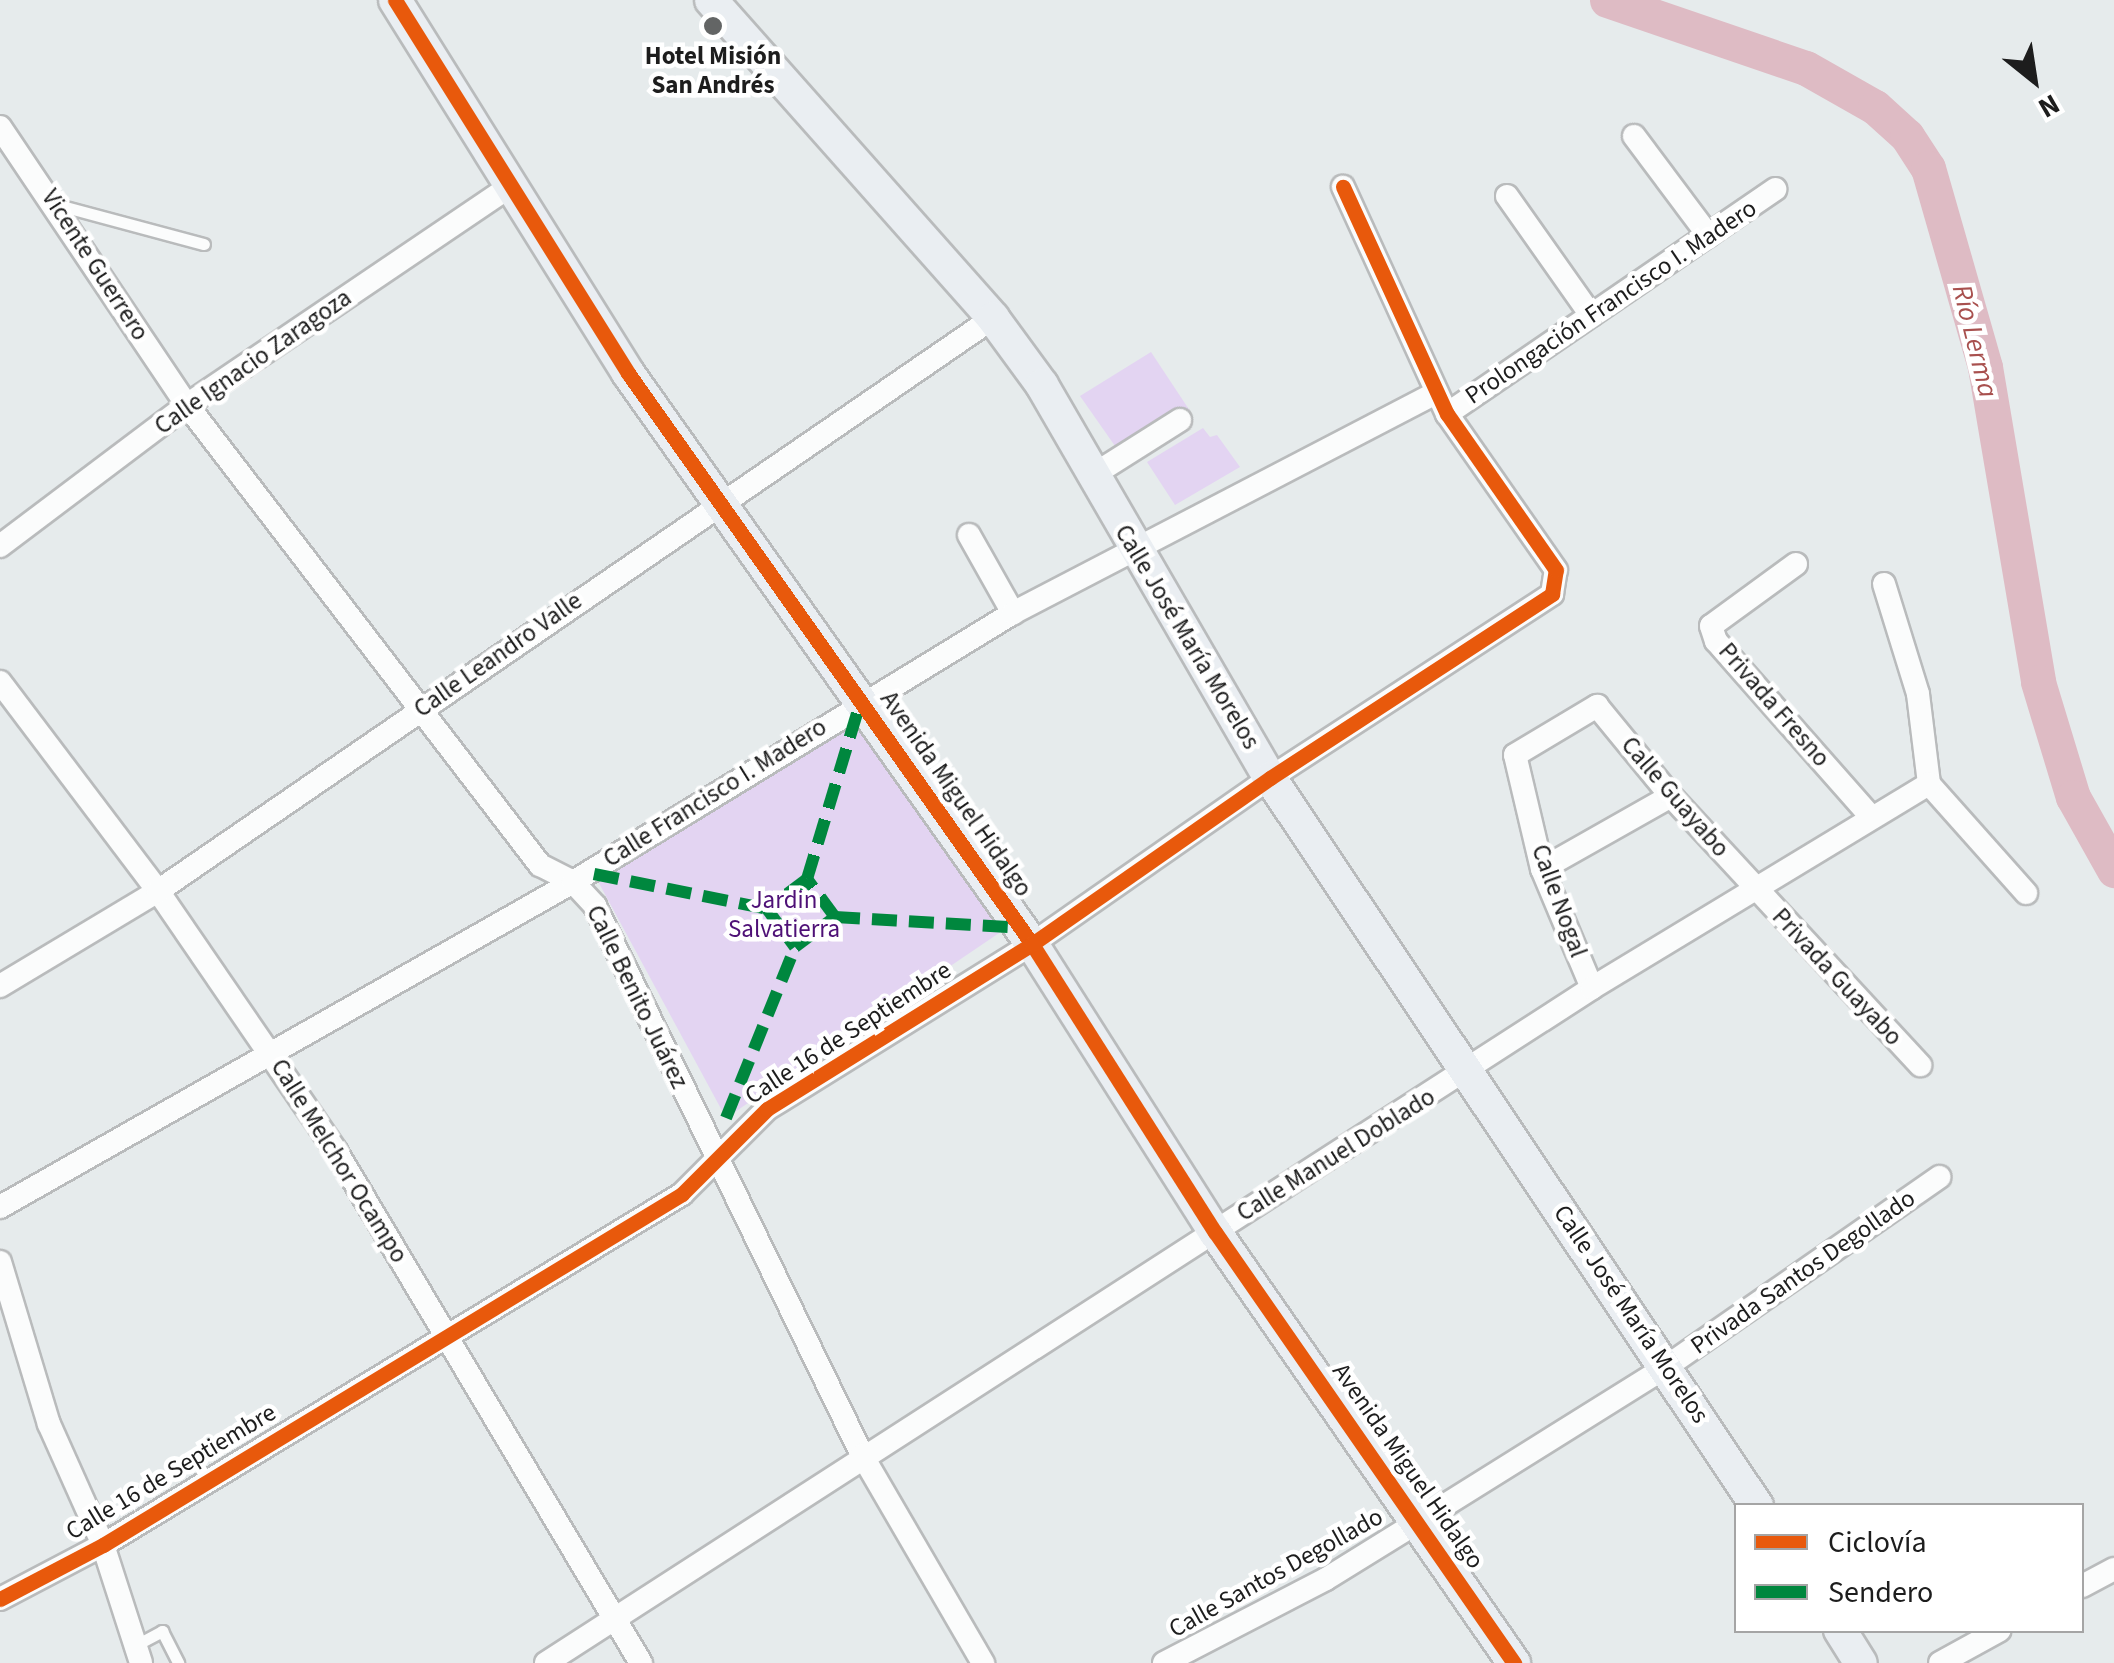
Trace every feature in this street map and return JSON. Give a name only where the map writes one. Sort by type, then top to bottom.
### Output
[{"type":"street","name":"Avenida Miguel Hidalgo","points":[[395,0],[717,502],[1032,944],[1215,1232],[1514,1663]]},
{"type":"street","name":"Calle José María Morelos","points":[[710,0],[993,318],[1042,385],[1131,546],[1270,778],[1756,1503]]},
{"type":"street","name":"Vicente Guerrero","points":[[0,127],[58,206],[187,404]]},
{"type":"street","points":[[1634,136],[1708,235]]},
{"type":"street","name":"Calle Ignacio Zaragoza","points":[[0,546],[187,404],[512,185]]},
{"type":"street","points":[[1343,187],[1442,404]]},
{"type":"street","name":"Prolongación Francisco I. Madero","points":[[1442,404],[1591,315],[1776,189]]},
{"type":"street","points":[[1507,196],[1591,315]]},
{"type":"street","name":"Calle Leandro Valle","points":[[0,986],[158,892],[717,502],[993,318]]},
{"type":"street","name":"Calle Benito Juárez","points":[[187,404],[540,865],[574,882],[595,906],[862,1454],[982,1663]]},
{"type":"street","name":"Calle Francisco I. Madero","points":[[0,1206],[269,1050],[574,882],[861,702],[1131,546],[1442,404]]},
{"type":"street","name":"Calle 16 de Septiembre","points":[[0,1599],[103,1545],[682,1194],[767,1110],[1032,944],[1270,778],[1552,594],[1557,583],[1556,570],[1442,404]]},
{"type":"street","points":[[1093,475],[1180,420]]},
{"type":"street","points":[[969,535],[1013,613]]},
{"type":"street","name":"Privada Fresno","points":[[1796,564],[1712,626],[1716,642],[1871,817]]},
{"type":"street","points":[[1884,584],[1918,694],[1930,784],[2026,893]]},
{"type":"street","name":"Calle Melchor Ocampo","points":[[0,682],[158,892],[269,1050],[447,1333],[618,1616],[641,1663]]},
{"type":"street","name":"Calle Guayabo","points":[[1514,754],[1597,706],[1670,796],[1754,888]]},
{"type":"street","name":"Calle Nogal","points":[[1514,754],[1542,869],[1592,988]]},
{"type":"street","name":"Calle Manuel Doblado","points":[[546,1663],[862,1454],[1592,988],[1930,784]]},
{"type":"street","points":[[1542,869],[1670,796]]},
{"type":"street","name":"Privada Guayabo","points":[[1754,888],[1920,1065]]},
{"type":"street","name":"Privada Santos Degollado","points":[[1666,1366],[1940,1177]]},
{"type":"street","points":[[0,1262],[49,1424],[103,1545],[138,1654]]},
{"type":"street","name":"Calle Santos Degollado","points":[[1164,1663],[1326,1579],[1666,1366]]},
{"type":"street","points":[[2084,1585],[2114,1569]]},
{"type":"street","points":[[1842,1633],[1861,1663]]},
{"type":"street","points":[[1940,1663],[1995,1633]]},
{"type":"lane","points":[[58,206],[204,244]]},
{"type":"lane","points":[[138,1654],[162,1631],[178,1663]]},
{"type":"green space","points":[[1151,352],[1190,411],[1122,456],[1080,396]]},
{"type":"green space","points":[[1203,428],[1210,437],[1217,435],[1240,467],[1175,505],[1147,462]]},
{"type":"green space","name":"Jardin Salvatierra","points":[[858,710],[1008,927],[726,1118],[594,874]]},
{"type":"waterway","name":"Río Lerma","points":[[1607,0],[1806,68],[1875,107],[1907,136],[1928,168],[1985,367],[2038,682],[2073,797],[2114,870]]},
{"type":"marked path","points":[[807,879],[858,710]]},
{"type":"marked path","points":[[594,874],[767,909]]},
{"type":"marked path","points":[[835,917],[807,879],[767,909],[795,947],[835,917],[1008,927]]},
{"type":"marked path","points":[[726,1118],[795,947]]},
{"type":"cycle path","points":[[395,0],[628,373],[1032,944],[1215,1232],[1514,1663]]},
{"type":"cycle path","points":[[0,1599],[103,1545],[682,1194],[767,1109],[1032,944],[1270,778],[1552,594],[1556,570],[1447,414],[1343,187]]},
{"type":"place","name":"Hotel Misión San Andrés","points":[[713,26]]}]
